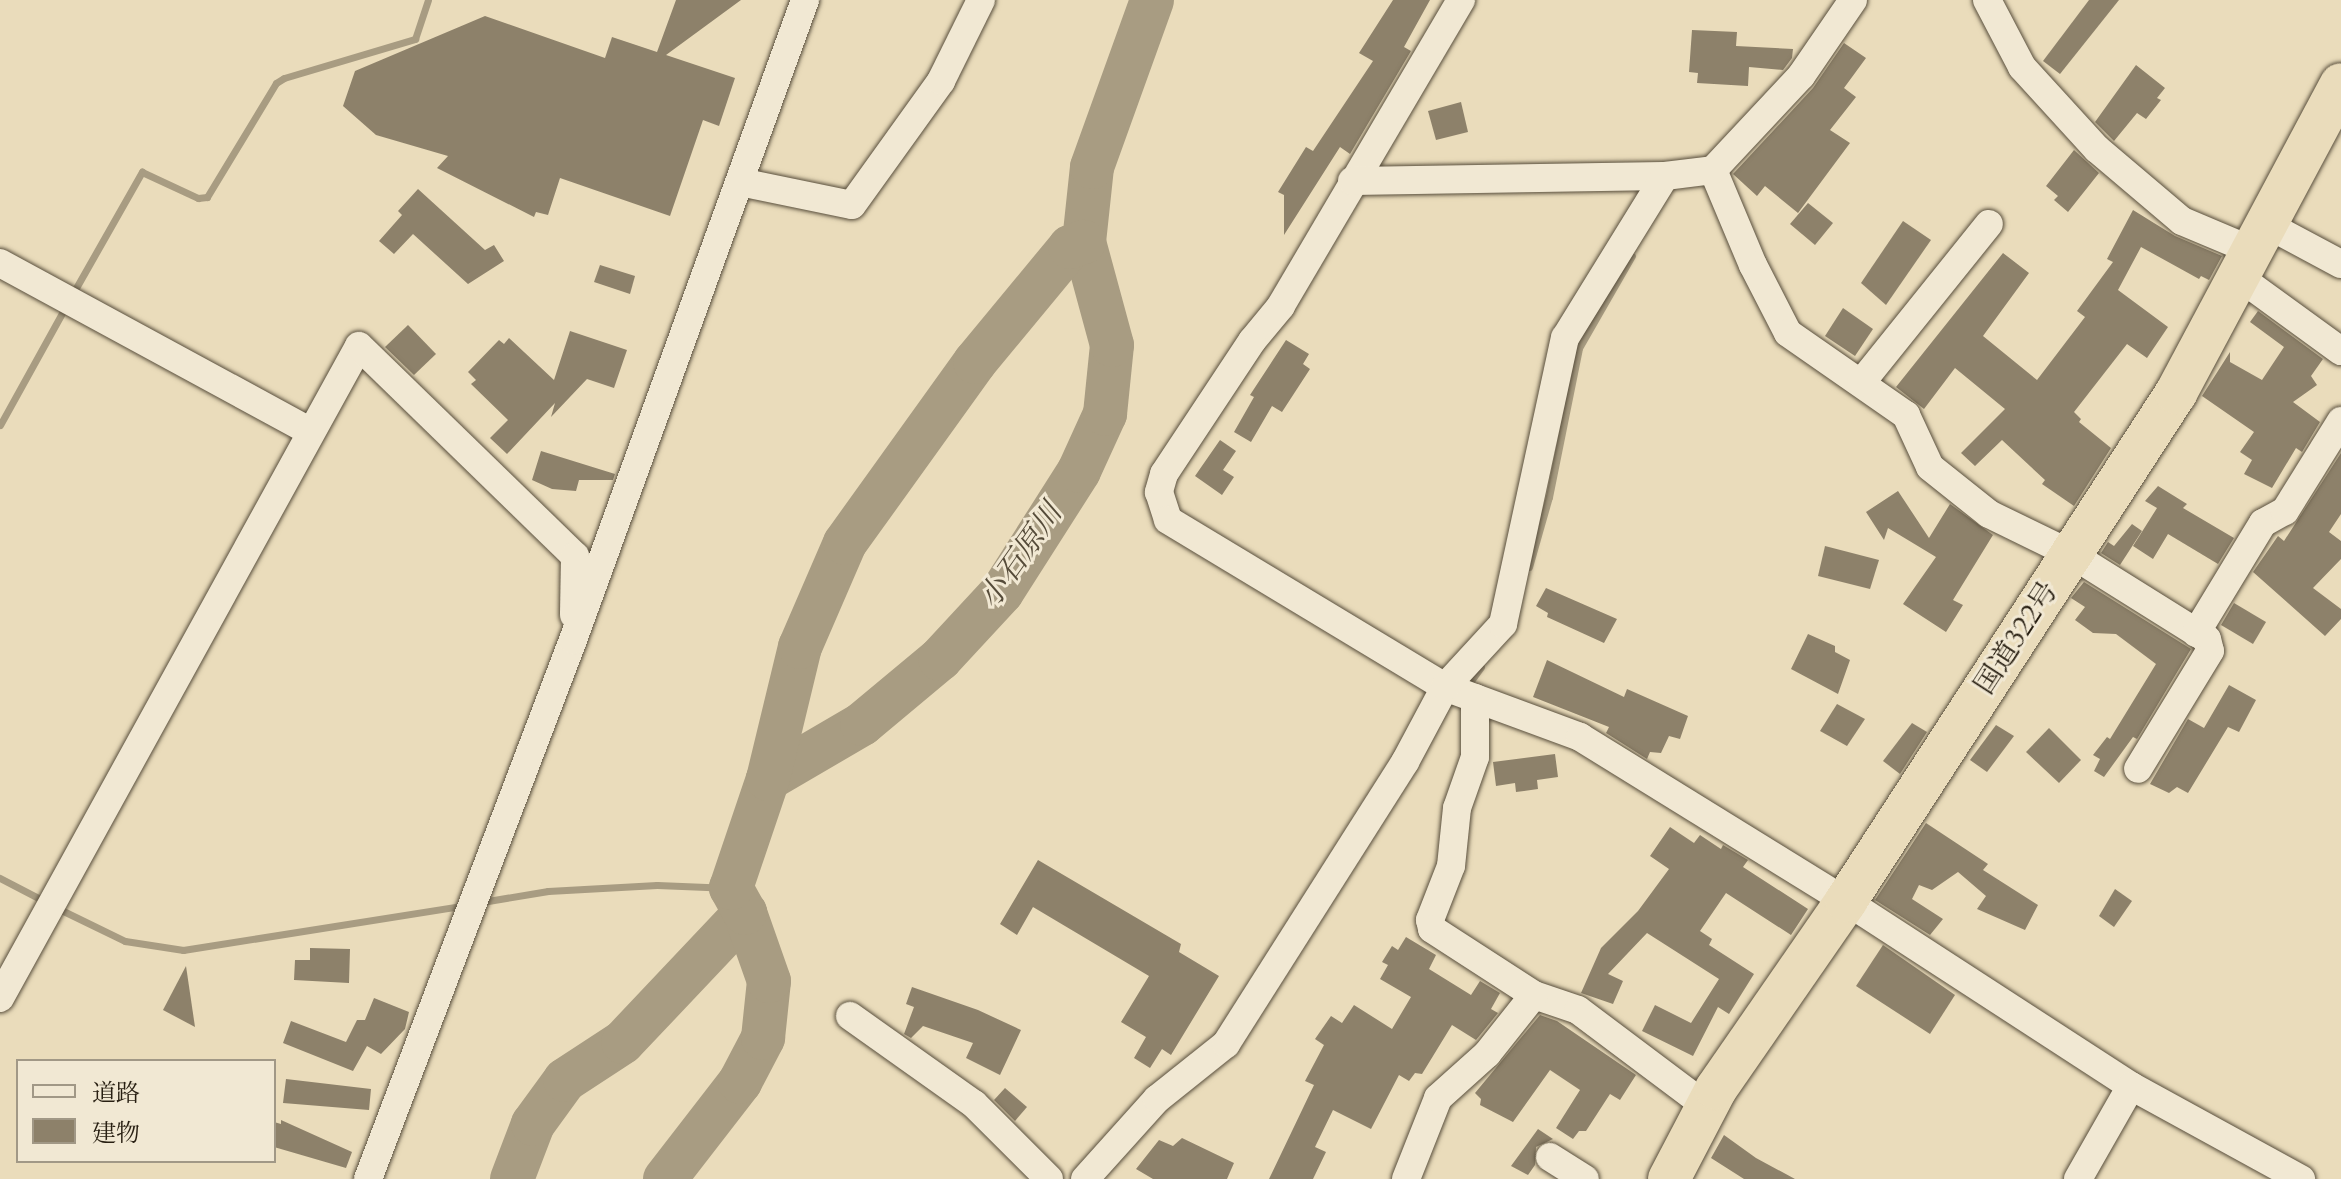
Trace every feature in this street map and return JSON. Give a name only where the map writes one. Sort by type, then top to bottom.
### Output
[{"type":"highway","name":"国道322号","points":[[1669,1179],[1707,1107],[1846,901],[2176,393],[2341,84]]},
{"type":"street","points":[[368,1179],[573,640],[805,0]]},
{"type":"street","points":[[740,182],[852,205],[941,81],[981,0]]},
{"type":"street","points":[[1461,0],[1281,306],[1252,341],[1164,474],[1159,492],[1168,520],[1460,693],[1580,737],[1846,901],[2131,1086],[2301,1179]]},
{"type":"street","points":[[1352,181],[1715,175],[1801,76],[1853,0]]},
{"type":"street","points":[[1987,0],[2022,67],[2097,149],[2182,221],[2253,251],[2341,264]]},
{"type":"street","points":[[1715,175],[1788,333],[1906,415],[1930,467],[1989,514],[2071,554],[2207,639],[2210,651],[2138,769]]},
{"type":"street","points":[[1085,1179],[1157,1099],[1226,1044],[1405,762],[1460,693],[1503,624],[1565,338],[1665,176]]},
{"type":"street","points":[[1861,383],[1989,224]]},
{"type":"street","points":[[2253,251],[2341,351]]},
{"type":"street","points":[[0,263],[309,431]]},
{"type":"street","points":[[0,998],[309,431],[359,346],[575,556],[573,640]]},
{"type":"street","points":[[2196,633],[2263,523],[2285,511],[2329,447],[2341,421]]},
{"type":"street","points":[[1460,693],[1475,757],[1457,808],[1451,866],[1430,920],[1432,929],[1534,995],[1578,1010],[1707,1107]]},
{"type":"street","points":[[1406,1179],[1438,1098],[1487,1054],[1534,995]]},
{"type":"street","points":[[850,1016],[974,1104],[1049,1179]]},
{"type":"street","points":[[2078,1179],[2131,1086]]},
{"type":"street","points":[[1550,1157],[1585,1179]]},
{"type":"building","points":[[676,0],[741,0],[666,55],[735,78],[719,126],[703,120],[670,216],[560,178],[548,215],[536,212],[534,217],[437,168],[448,156],[376,135],[343,106],[355,71],[485,16],[605,58],[612,37],[657,52]]},
{"type":"building","points":[[1393,0],[1430,0],[1404,47],[1411,51],[1350,154],[1340,147],[1284,235],[1284,195],[1278,192],[1306,147],[1313,151],[1373,61],[1359,53]]},
{"type":"building","points":[[2089,0],[2119,0],[2060,74],[2043,61]]},
{"type":"building","points":[[1692,30],[1737,32],[1736,46],[1793,49],[1792,58],[1783,70],[1749,67],[1748,86],[1697,83],[1698,73],[1689,72]]},
{"type":"building","points":[[1844,43],[1866,58],[1844,88],[1856,97],[1830,130],[1850,143],[1798,213],[1765,186],[1757,196],[1733,174],[1813,88]]},
{"type":"building","points":[[2136,65],[2165,88],[2157,98],[2161,100],[2146,119],[2137,113],[2114,141],[2095,122]]},
{"type":"building","points":[[1461,102],[1468,132],[1436,140],[1428,111]]},
{"type":"building","points":[[2074,150],[2099,173],[2068,212],[2054,200],[2058,196],[2046,186]]},
{"type":"building","points":[[418,189],[485,250],[494,245],[504,261],[468,284],[413,234],[394,254],[379,241],[402,215],[398,211]]},
{"type":"building","points":[[1808,203],[1833,223],[1815,245],[1790,224]]},
{"type":"building","points":[[2133,210],[2175,236],[2222,256],[2209,280],[2201,276],[2199,279],[2141,247],[2118,290],[2168,327],[2147,358],[2127,344],[2074,412],[2081,419],[2079,422],[2111,448],[2074,506],[2042,484],[2045,480],[2002,440],[1975,466],[1961,453],[2005,409],[1955,368],[1924,409],[1896,387],[2003,253],[2029,273],[1983,336],[2037,380],[2085,317],[2077,311],[2113,262],[2107,259]]},
{"type":"building","points":[[1903,221],[1931,240],[1886,305],[1861,283]]},
{"type":"building","points":[[600,265],[635,276],[630,294],[594,282]]},
{"type":"building","points":[[1843,308],[1873,329],[1855,356],[1825,336]]},
{"type":"building","points":[[2258,311],[2323,359],[2311,376],[2317,385],[2293,402],[2320,422],[2302,452],[2296,448],[2272,488],[2244,474],[2252,460],[2240,452],[2254,432],[2202,396],[2230,352],[2230,362],[2262,380],[2284,347],[2250,322]]},
{"type":"building","points":[[408,325],[436,354],[414,375],[385,347]]},
{"type":"building","points":[[570,331],[627,350],[614,388],[587,379],[551,417],[555,403],[507,454],[490,438],[508,420],[471,384],[476,380],[468,372],[499,340],[504,344],[509,338],[554,380]]},
{"type":"building","points":[[1286,340],[1309,354],[1303,364],[1310,369],[1282,412],[1272,406],[1251,442],[1234,432],[1254,397],[1250,395]]},
{"type":"building","points":[[1220,440],[1236,451],[1223,470],[1234,477],[1222,495],[1195,476]]},
{"type":"building","points":[[541,451],[615,474],[613,480],[579,480],[576,491],[552,489],[532,480]]},
{"type":"building","points":[[2341,453],[2341,514],[2329,532],[2341,541],[2341,559],[2313,588],[2341,609],[2341,619],[2325,636],[2253,572],[2278,536],[2284,541]]},
{"type":"building","points":[[2158,486],[2187,504],[2183,508],[2234,538],[2218,564],[2168,534],[2153,559],[2133,546],[2157,508],[2145,501]]},
{"type":"building","points":[[1898,491],[1929,538],[1950,504],[1993,535],[1953,600],[1963,605],[1946,632],[1903,604],[1936,557],[1888,528],[1884,540],[1866,512]]},
{"type":"building","points":[[2132,524],[2142,531],[2120,565],[2101,553],[2108,542],[2114,546]]},
{"type":"building","points":[[1825,546],[1879,560],[1870,589],[1818,576]]},
{"type":"building","points":[[2084,582],[2191,649],[2137,739],[2133,737],[2104,777],[2094,771],[2100,759],[2093,755],[2107,737],[2110,739],[2156,664],[2116,634],[2093,633],[2075,620],[2085,607],[2071,598]]},
{"type":"building","points":[[1546,588],[1617,619],[1604,643],[1547,617],[1548,613],[1536,606]]},
{"type":"building","points":[[2234,603],[2266,622],[2253,644],[2221,625]]},
{"type":"building","points":[[1808,634],[1835,646],[1835,652],[1850,660],[1838,694],[1791,669]]},
{"type":"building","points":[[1547,660],[1624,697],[1627,689],[1688,716],[1680,739],[1669,736],[1661,753],[1650,752],[1647,759],[1606,733],[1609,727],[1533,697]]},
{"type":"building","points":[[2229,685],[2256,700],[2239,732],[2228,727],[2188,793],[2177,787],[2169,793],[2150,784],[2188,719],[2204,728]]},
{"type":"building","points":[[1837,704],[1865,719],[1847,746],[1820,731]]},
{"type":"building","points":[[1912,723],[1927,732],[1900,774],[1883,761]]},
{"type":"building","points":[[1996,725],[2014,736],[1987,772],[1970,760]]},
{"type":"building","points":[[2049,728],[2081,760],[2059,783],[2026,752]]},
{"type":"building","points":[[1555,754],[1558,777],[1537,780],[1538,789],[1516,792],[1515,783],[1496,786],[1493,762]]},
{"type":"building","points":[[1926,823],[1988,864],[1983,870],[2038,905],[2025,930],[1977,909],[1986,896],[1958,872],[1932,890],[1919,885],[1912,899],[1943,919],[1930,935],[1875,900]]},
{"type":"building","points":[[1670,827],[1694,843],[1700,835],[1721,849],[1723,845],[1748,860],[1743,867],[1808,909],[1791,935],[1726,893],[1700,931],[1712,939],[1709,945],[1754,974],[1729,1014],[1718,1007],[1693,1056],[1642,1031],[1655,1005],[1691,1023],[1719,979],[1647,933],[1608,974],[1623,981],[1613,1004],[1581,993],[1601,948],[1638,911],[1669,869],[1650,856]]},
{"type":"building","points":[[1038,860],[1181,944],[1179,952],[1219,976],[1171,1055],[1162,1049],[1150,1068],[1134,1058],[1146,1037],[1121,1022],[1149,976],[1033,907],[1017,935],[1000,924]]},
{"type":"building","points":[[2115,889],[2132,901],[2114,927],[2099,916]]},
{"type":"building","points":[[1406,937],[1436,955],[1429,969],[1471,995],[1480,981],[1500,993],[1491,1009],[1498,1013],[1476,1040],[1452,1025],[1422,1074],[1415,1073],[1409,1081],[1399,1075],[1371,1129],[1333,1110],[1315,1147],[1326,1152],[1313,1179],[1269,1179],[1314,1085],[1305,1081],[1324,1045],[1315,1039],[1331,1016],[1342,1023],[1354,1005],[1392,1029],[1411,997],[1380,979],[1388,965],[1382,962],[1392,946],[1398,950]]},
{"type":"building","points":[[1883,945],[1955,995],[1930,1034],[1856,986]]},
{"type":"building","points":[[310,948],[350,949],[349,983],[294,980],[295,960],[310,960]]},
{"type":"building","points":[[186,966],[195,1027],[163,1010]]},
{"type":"building","points":[[912,987],[978,1010],[1021,1030],[1000,1075],[966,1058],[973,1043],[923,1026],[911,1038],[904,1034],[914,1007],[906,1004]]},
{"type":"building","points":[[374,998],[409,1012],[405,1029],[381,1054],[367,1046],[353,1071],[283,1043],[291,1021],[346,1042],[357,1020],[365,1020]]},
{"type":"building","points":[[1540,1015],[1557,1021],[1636,1075],[1620,1100],[1610,1094],[1586,1131],[1579,1131],[1573,1139],[1556,1128],[1580,1090],[1550,1070],[1513,1122],[1480,1105],[1481,1099],[1475,1093]]},
{"type":"building","points":[[286,1079],[371,1089],[369,1110],[283,1103]]},
{"type":"building","points":[[1005,1088],[1027,1107],[1015,1121],[994,1100]]},
{"type":"building","points":[[281,1120],[352,1152],[346,1168],[276,1148],[276,1123],[281,1124]]},
{"type":"building","points":[[1538,1129],[1553,1139],[1536,1147],[1535,1165],[1528,1175],[1511,1166]]},
{"type":"building","points":[[1724,1135],[1756,1158],[1795,1179],[1744,1179],[1711,1158]]},
{"type":"building","points":[[1182,1138],[1234,1163],[1227,1179],[1153,1179],[1136,1169],[1159,1140],[1173,1146]]},
{"type":"waterway","points":[[72,295],[142,172],[198,198],[207,197],[276,83],[415,39],[428,0]]},
{"type":"waterway","name":"小石原川","points":[[768,779],[862,724],[940,659],[1002,592],[1079,471],[1105,414],[1112,345],[1084,242],[1092,167],[1152,0]]},
{"type":"waterway","name":"小石原川","points":[[665,1179],[740,1082],[763,1038],[769,981],[745,913],[731,888],[768,779],[800,647],[845,543],[975,362],[1070,247],[1084,242]]},
{"type":"waterway","points":[[1529,567],[1549,497],[1579,348],[1632,256]]},
{"type":"waterway","points":[[0,425],[66,306]]},
{"type":"waterway","points":[[1465,689],[1481,667]]},
{"type":"waterway","points":[[0,878],[44,901]]},
{"type":"waterway","points":[[482,902],[548,891],[657,885],[731,888]]},
{"type":"waterway","points":[[55,907],[125,941],[183,950],[466,905]]},
{"type":"waterway","name":"小石原川","points":[[512,1179],[533,1124],[565,1080],[623,1042],[745,913]]}]
